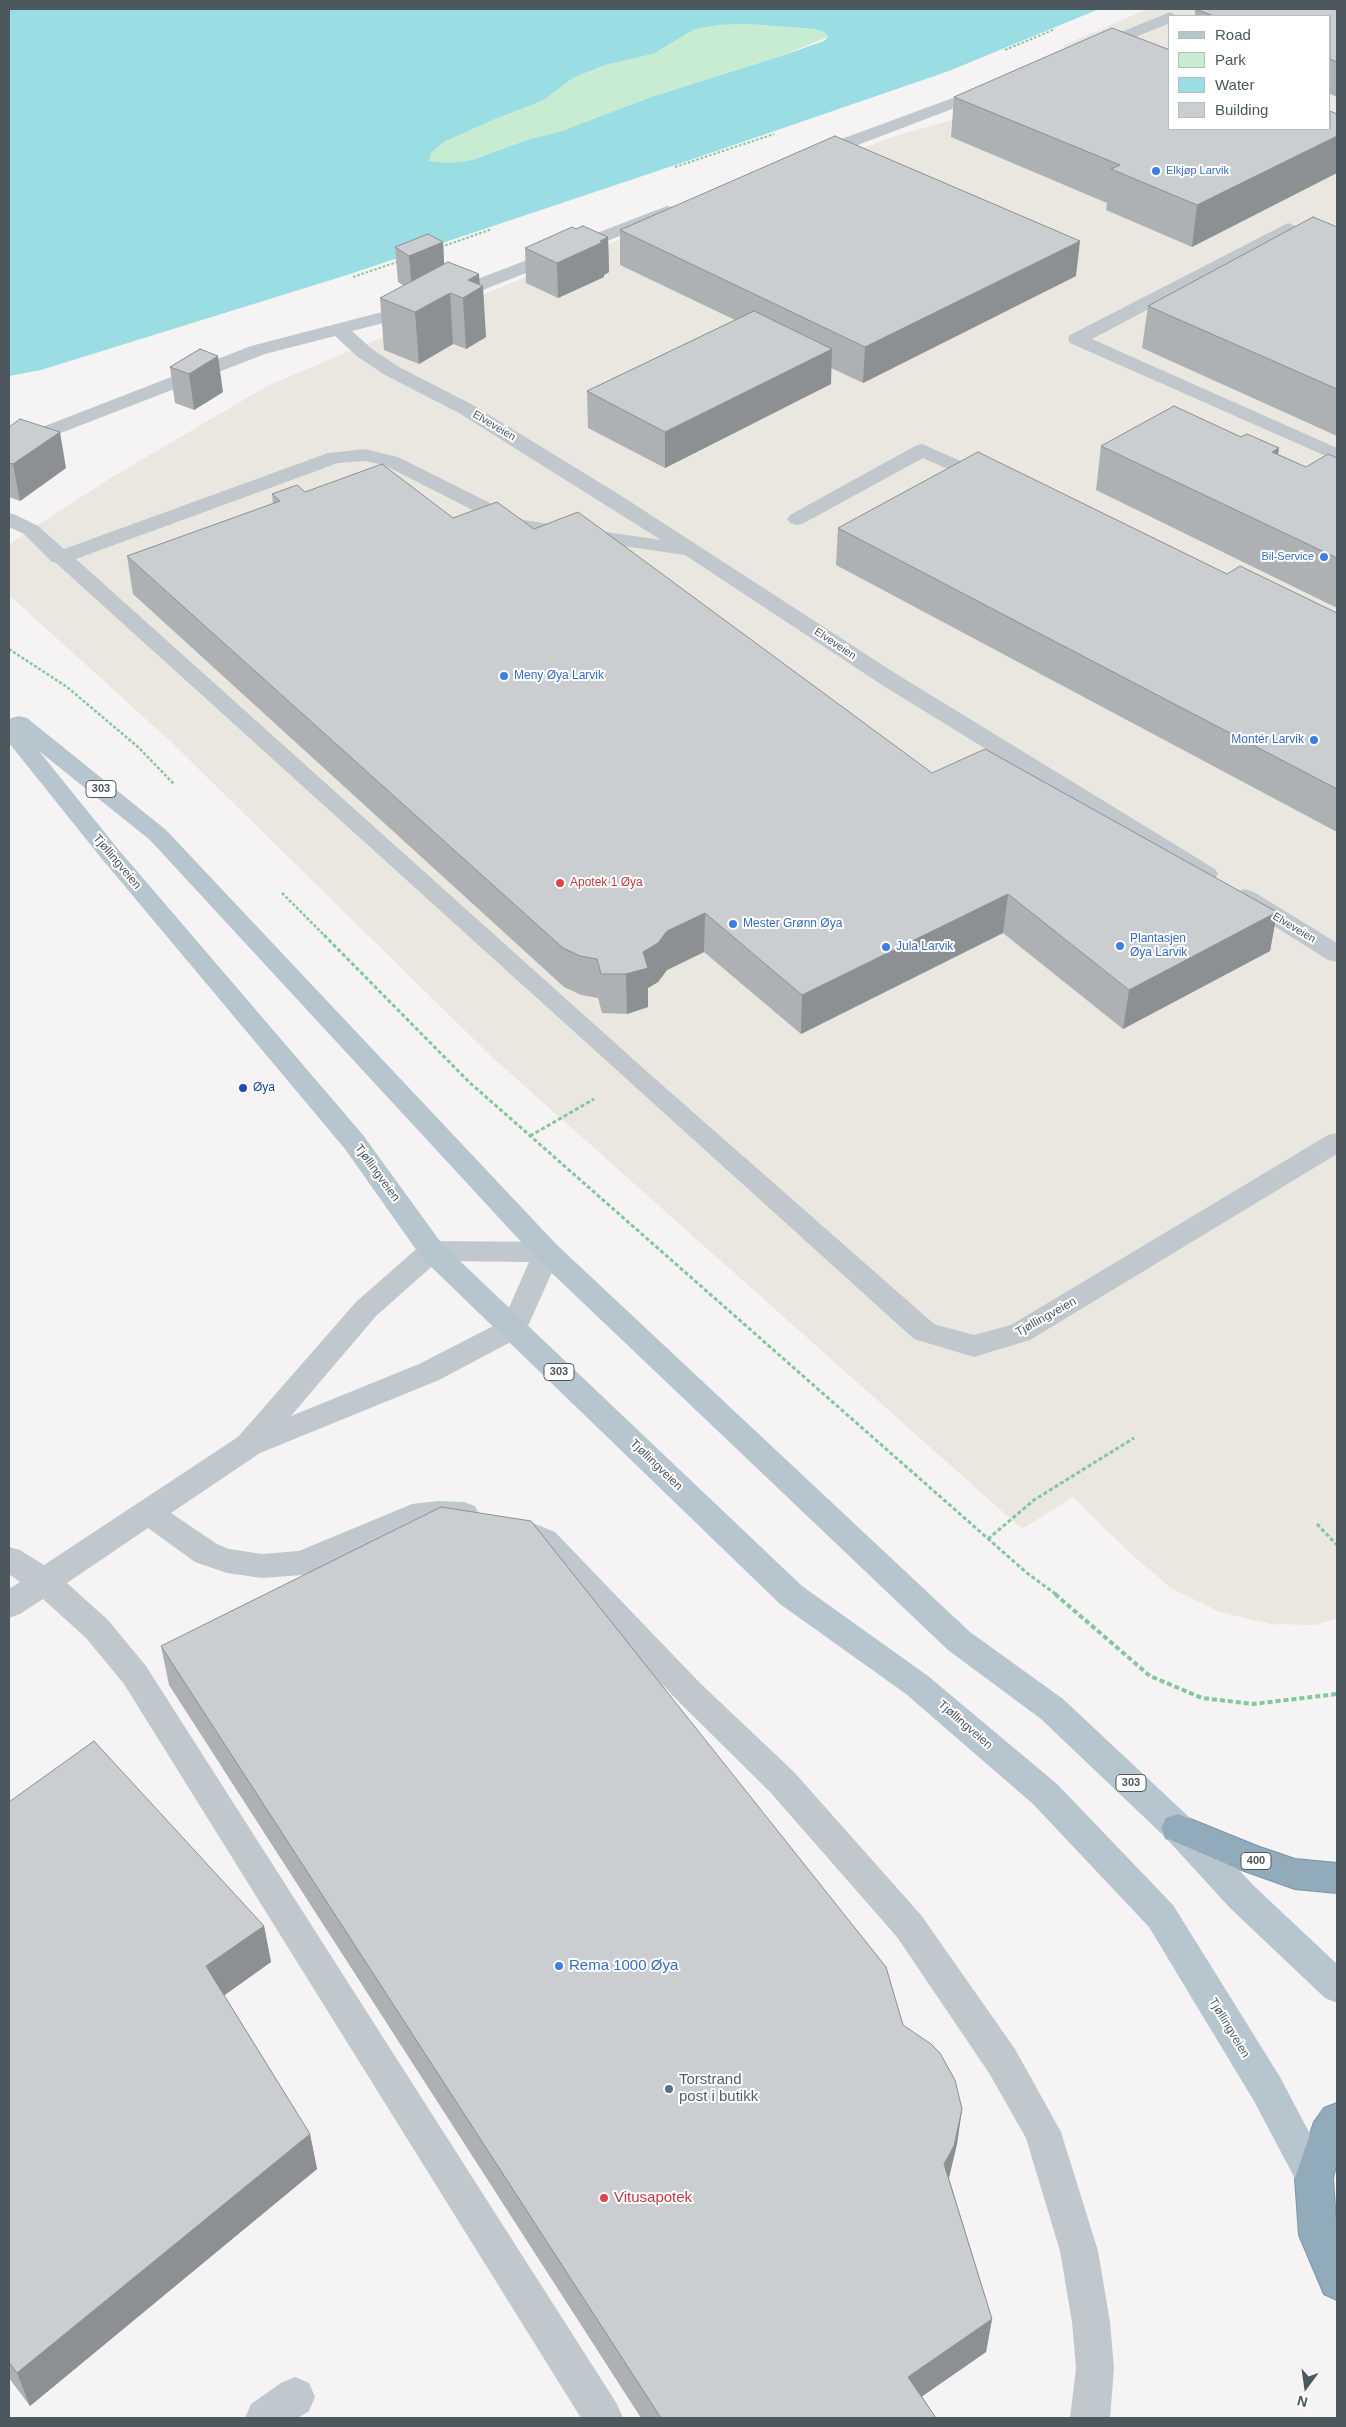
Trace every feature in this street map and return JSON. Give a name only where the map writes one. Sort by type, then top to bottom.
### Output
[{"type":"highway","name":"400","points":[[1178,1828],[1248,1858],[1296,1874],[1337,1878]]},
{"type":"highway","points":[[1337,2120],[1327,2134],[1314,2178],[1318,2235],[1337,2281]]},
{"type":"main road","name":"303","points":[[9,715],[158,835],[547,1252],[960,1641],[1052,1708],[1178,1828],[1242,1897],[1337,1987]]},
{"type":"main road","name":"Tjøllingveien","points":[[9,728],[110,854],[354,1142],[432,1251],[791,1596],[917,1685],[1045,1794],[1162,1916],[1267,2089],[1314,2178]]},
{"type":"lane","points":[[1075,56],[1168,17]]},
{"type":"lane","points":[[800,161],[1003,85]]},
{"type":"lane","points":[[9,447],[258,350],[420,308],[680,206]]},
{"type":"lane","points":[[1337,248],[1288,228],[1076,339],[1337,455]]},
{"type":"lane","name":"Elveveien","points":[[338,328],[365,353],[392,371],[466,409],[694,551],[890,680],[1337,954]]},
{"type":"lane","points":[[797,519],[922,450],[1002,487]]},
{"type":"lane","points":[[59,558],[334,458],[365,455],[391,461],[519,526],[694,551]]},
{"type":"lane","name":"Tjøllingveien","points":[[9,519],[31,530],[59,558],[924,1332],[974,1346],[1020,1333],[1337,1142]]},
{"type":"lane","points":[[9,1605],[249,1445],[429,1372],[514,1328],[547,1252],[432,1251],[366,1309],[249,1445]]},
{"type":"lane","points":[[147,1512],[206,1553],[227,1561],[262,1566],[302,1563],[412,1516],[438,1513],[465,1514],[500,1520],[520,1527],[544,1541],[689,1692],[782,1782],[908,1926],[1002,2061],[1043,2132],[1079,2251],[1091,2322],[1095,2368],[1090,2418]]},
{"type":"lane","points":[[9,1559],[44,1581],[97,1629],[135,1675],[603,2418]]},
{"type":"path","points":[[997,53],[1058,27]]},
{"type":"path","points":[[667,170],[779,132]]},
{"type":"path","points":[[435,249],[499,227]]},
{"type":"path","points":[[353,277],[408,258]]},
{"type":"path","points":[[9,649],[67,687],[138,748],[179,789]]},
{"type":"path","points":[[276,887],[469,1082],[988,1539],[1027,1573],[1067,1603],[1150,1676],[1202,1698],[1253,1704],[1337,1694]]},
{"type":"path","points":[[530,1136],[635,1075]]},
{"type":"path","points":[[988,1539],[1034,1500],[1134,1438]]},
{"type":"path","points":[[1317,1524],[1337,1545]]},
{"type":"shaded area","points":[[1148,9],[1337,9],[1337,1618],[1315,1625],[1271,1624],[1220,1612],[1171,1588],[1131,1554],[1073,1497],[1022,1529],[493,1058],[169,740],[9,595],[9,546],[12,542],[109,479],[267,386],[566,260],[895,136],[1028,99],[1104,67],[1062,46]]},
{"type":"green space","points":[[747,24],[814,29],[824,32],[828,37],[778,57],[648,98],[562,131],[527,140],[472,160],[448,163],[429,161],[431,153],[444,142],[544,100],[573,78],[605,65],[653,54],[695,29],[718,25]]},
{"type":"water","points":[[9,9],[1099,9],[949,71],[702,156],[347,275],[41,370],[9,376]],"holes":[[[747,24],[814,29],[824,32],[828,37],[824,41],[778,57],[648,98],[562,131],[527,140],[472,160],[449,163],[429,161],[431,153],[444,142],[544,100],[573,78],[605,65],[653,54],[695,29],[718,25]]]},
{"type":"building","points":[[1195,9],[1337,9],[1337,62],[1331,59],[1331,15],[1211,15]]},
{"type":"building","points":[[1112,28],[1168,49],[1168,130],[1331,130],[1331,111],[1337,114],[1337,136],[1197,205],[1111,169],[1120,165],[954,97]]},
{"type":"building","points":[[835,136],[1080,241],[865,347],[620,230]]},
{"type":"building","points":[[1313,217],[1337,227],[1337,389],[1148,306]]},
{"type":"building","points":[[583,226],[608,237],[600,241],[603,242],[557,263],[525,248],[572,227],[576,229]]},
{"type":"building","points":[[428,234],[443,242],[409,256],[395,247]]},
{"type":"building","points":[[448,262],[479,274],[468,280],[483,286],[463,298],[450,293],[415,312],[380,298]]},
{"type":"building","points":[[754,311],[832,349],[665,432],[587,391]]},
{"type":"building","points":[[200,349],[218,356],[189,374],[170,367]]},
{"type":"building","points":[[1174,406],[1241,437],[1247,434],[1279,448],[1272,452],[1306,467],[1328,454],[1337,458],[1337,558],[1101,446]]},
{"type":"building","points":[[20,419],[60,432],[13,464],[9,463],[9,427]]},
{"type":"building","points":[[978,452],[1227,574],[1240,566],[1337,613],[1337,789],[838,528]]},
{"type":"building","points":[[382,464],[453,518],[497,502],[534,529],[578,512],[932,773],[985,749],[1277,912],[1129,990],[1008,894],[802,995],[705,913],[667,931],[658,943],[643,952],[648,968],[626,974],[601,974],[597,959],[580,956],[563,948],[127,556],[280,501],[272,494],[297,485],[305,492]]},
{"type":"building","points":[[441,1507],[531,1521],[886,1967],[903,2025],[931,2044],[940,2053],[955,2080],[962,2109],[954,2146],[944,2164],[992,2319],[908,2377],[936,2418],[661,2418],[161,1646]]},
{"type":"building","points":[[94,1741],[264,1926],[206,1966],[310,2134],[17,2373],[9,2362],[9,1802]]},
{"type":"place","name":"Elkjøp Larvik","points":[[1156,171]]},
{"type":"place","name":"Bil-Service","points":[[1324,557]]},
{"type":"place","name":"Meny Øya Larvik","points":[[504,676]]},
{"type":"place","name":"Montér Larvik","points":[[1314,740]]},
{"type":"place","name":"Apotek 1 Øya","points":[[560,883]]},
{"type":"place","name":"Mester Grønn Øya","points":[[733,924]]},
{"type":"place","name":"Plantasjen Øya Larvik","points":[[1120,946]]},
{"type":"place","name":"Jula Larvik","points":[[886,947]]},
{"type":"place","name":"Øya","points":[[243,1088]]},
{"type":"place","name":"Rema 1000 Øya","points":[[559,1966]]},
{"type":"place","name":"Torstrand post i butikk","points":[[669,2089]]},
{"type":"place","name":"Vitusapotek","points":[[604,2198]]}]
